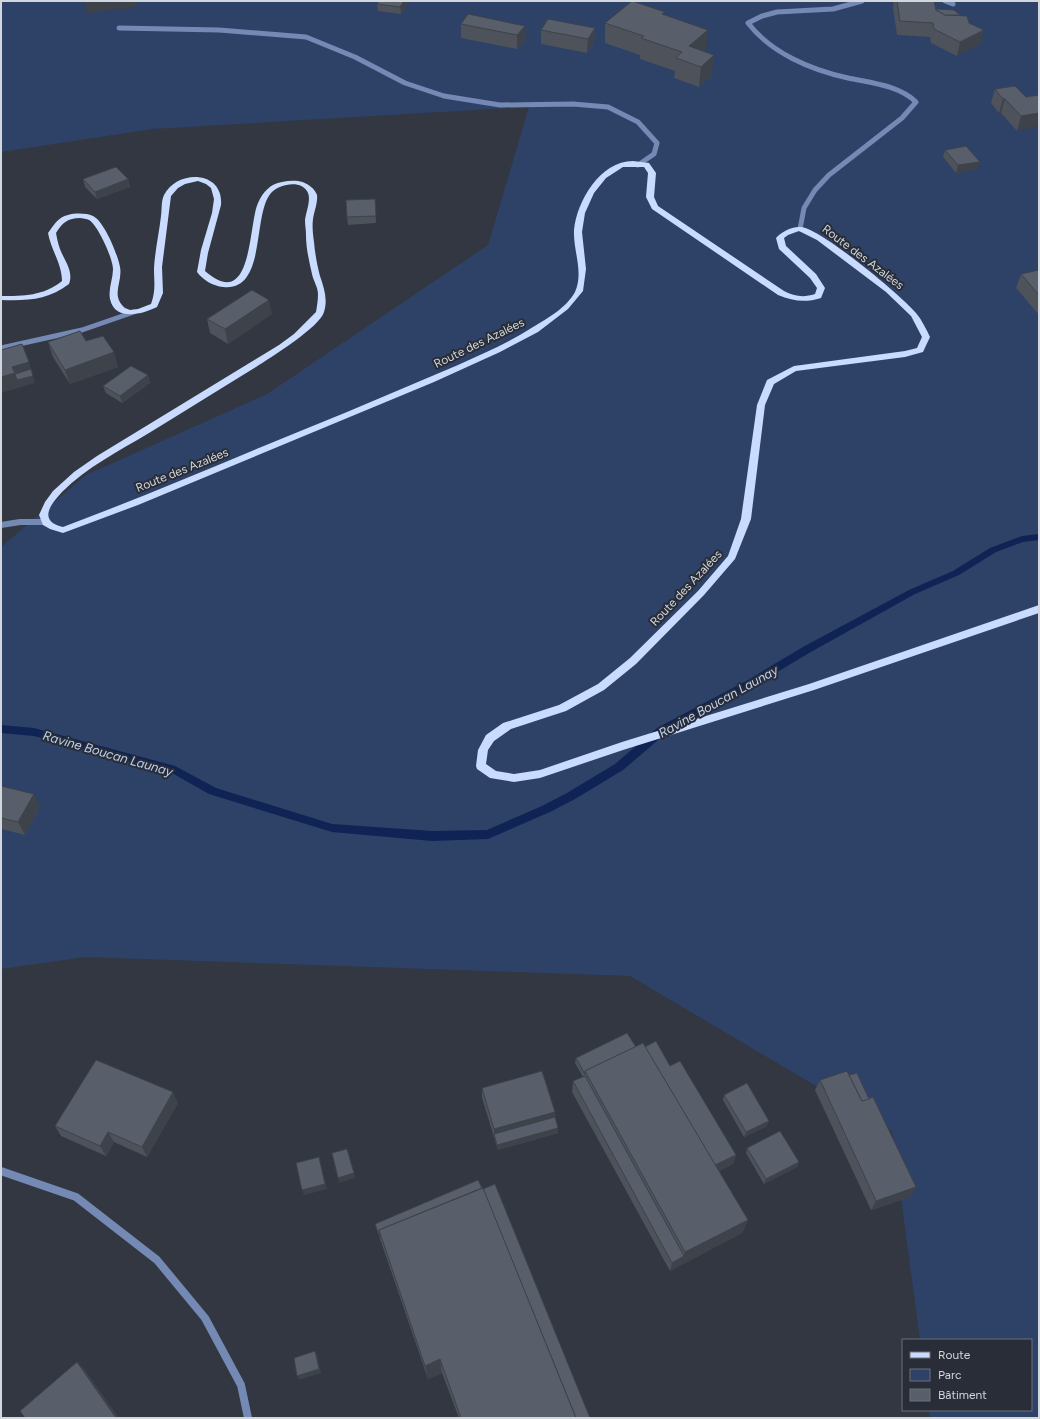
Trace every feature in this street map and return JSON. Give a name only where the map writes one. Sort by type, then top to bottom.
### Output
[{"type":"main road","points":[[638,164],[646,165],[652,172],[650,197],[655,207],[781,293],[799,300],[808,300],[818,296],[821,288],[813,276],[782,246],[780,238],[786,233],[800,229]]},
{"type":"main road","name":"Route des Azalées","points":[[45,522],[50,527],[63,530],[425,382],[505,347],[535,330],[560,313],[579,291],[582,272],[578,231],[584,207],[593,189],[605,176],[620,165],[638,164]]},
{"type":"main road","points":[[1,298],[20,299],[42,296],[56,291],[66,282],[67,272],[65,264],[56,249],[52,233],[60,221],[69,217],[80,216],[91,218],[99,226],[113,254],[118,269],[114,284],[114,300],[123,310],[134,312],[144,310],[154,305],[159,293],[158,267],[167,196],[174,186],[196,179],[208,182],[214,186],[217,194],[216,207],[201,272],[211,281],[222,285],[236,283],[244,276],[249,267],[261,204],[268,192],[277,186],[292,182],[302,184],[310,189],[313,195],[309,221],[310,242],[316,275],[322,293],[320,312],[303,331],[281,346],[201,398],[85,468],[60,490],[48,505],[44,514],[45,522]]},
{"type":"main road","name":"Route des Azalées","points":[[800,229],[820,238],[890,290],[914,315],[926,337],[920,350],[905,354],[794,370],[770,382],[761,405],[746,519],[732,557],[701,593],[633,661],[601,687],[562,708],[507,726],[490,738],[483,750],[481,766],[494,775],[514,778],[540,774],[629,744],[811,687],[1039,609]]},
{"type":"street","points":[[800,229],[803,210],[808,198],[817,187],[828,175],[905,117],[916,102],[911,96],[898,90],[841,77],[799,61],[766,42],[753,32],[748,23],[767,10],[781,7],[852,6],[862,1]]},
{"type":"street","points":[[945,1],[953,4]]},
{"type":"street","points":[[119,28],[219,30],[306,37],[355,57],[405,83],[444,96],[500,105],[573,104],[608,107],[638,122],[657,143],[654,154],[638,164]]},
{"type":"street","points":[[1,348],[82,330],[134,312]]},
{"type":"street","points":[[1,525],[20,522],[45,522]]},
{"type":"street","points":[[1,1171],[76,1197],[158,1260],[205,1318],[241,1385],[248,1418]]},
{"type":"green space","points":[[1,1],[1039,1],[1039,1418],[930,1418],[929,1411],[1032,1411],[1032,1339],[920,1339],[892,1131],[630,976],[85,957],[1,969],[1,547],[86,475],[267,394],[488,245],[529,107],[153,129],[1,152]]},
{"type":"building","points":[[379,1],[404,1],[400,7],[377,4]]},
{"type":"building","points":[[632,1],[665,12],[662,14],[708,30],[689,46],[714,55],[701,67],[676,58],[682,52],[641,38],[644,36],[605,23]]},
{"type":"building","points":[[897,1],[934,1],[936,10],[945,15],[967,16],[969,23],[984,30],[960,42],[934,29],[933,23],[900,21]]},
{"type":"building","points":[[936,9],[954,10],[960,15],[945,15]]},
{"type":"building","points":[[468,14],[525,26],[517,35],[461,24]]},
{"type":"building","points":[[548,19],[595,28],[588,39],[541,30]]},
{"type":"building","points":[[1015,86],[1026,97],[1039,95],[1039,113],[1021,116],[995,89]]},
{"type":"building","points":[[966,146],[980,162],[958,165],[945,150]]},
{"type":"building","points":[[116,167],[128,179],[95,192],[83,179]]},
{"type":"building","points":[[375,199],[376,216],[347,217],[346,200]]},
{"type":"building","points":[[1039,270],[1039,295],[1021,274]]},
{"type":"building","points":[[252,290],[269,300],[225,329],[207,319]]},
{"type":"building","points":[[80,331],[86,341],[103,336],[114,352],[65,370],[48,342]]},
{"type":"building","points":[[22,344],[29,362],[12,367],[15,373],[1,377],[1,350]]},
{"type":"building","points":[[131,366],[148,375],[120,396],[103,386]]},
{"type":"building","points":[[31,369],[33,376],[17,380],[15,374]]},
{"type":"building","points":[[1,786],[34,794],[18,822],[1,818]]},
{"type":"building","points":[[627,1033],[636,1047],[585,1071],[585,1074],[576,1058]]},
{"type":"building","points":[[656,1041],[670,1066],[680,1061],[736,1155],[715,1165],[645,1047]]},
{"type":"building","points":[[643,1043],[748,1220],[685,1252],[585,1071]]},
{"type":"building","points":[[96,1060],[173,1092],[142,1147],[108,1132],[100,1146],[55,1126]]},
{"type":"building","points":[[542,1071],[555,1112],[494,1129],[482,1088]]},
{"type":"building","points":[[847,1071],[862,1101],[873,1097],[916,1187],[876,1201],[820,1080]]},
{"type":"building","points":[[857,1073],[869,1099],[862,1101],[849,1075]]},
{"type":"building","points":[[585,1076],[684,1256],[672,1263],[573,1081]]},
{"type":"building","points":[[747,1083],[769,1121],[746,1132],[724,1095]]},
{"type":"building","points":[[555,1117],[558,1128],[497,1145],[494,1134]]},
{"type":"building","points":[[780,1131],[799,1162],[766,1179],[747,1148]]},
{"type":"building","points":[[347,1149],[354,1173],[338,1178],[332,1153]]},
{"type":"building","points":[[319,1157],[325,1184],[302,1190],[296,1163]]},
{"type":"building","points":[[478,1180],[482,1188],[379,1230],[380,1238],[375,1224]]},
{"type":"building","points":[[495,1184],[590,1418],[576,1418],[483,1189]]},
{"type":"building","points":[[483,1188],[576,1418],[461,1418],[440,1359],[425,1366],[379,1230]]},
{"type":"building","points":[[315,1351],[319,1369],[297,1376],[294,1358]]},
{"type":"building","points":[[77,1362],[116,1418],[25,1418],[20,1411]]},
{"type":"waterway","name":"Ravine Boucan Launay","points":[[1,729],[34,732],[175,770],[213,791],[332,828],[432,836],[488,834],[546,809],[571,796],[619,767],[661,731],[751,683],[806,650],[912,592],[956,573],[993,550],[1022,539],[1039,537]]}]
